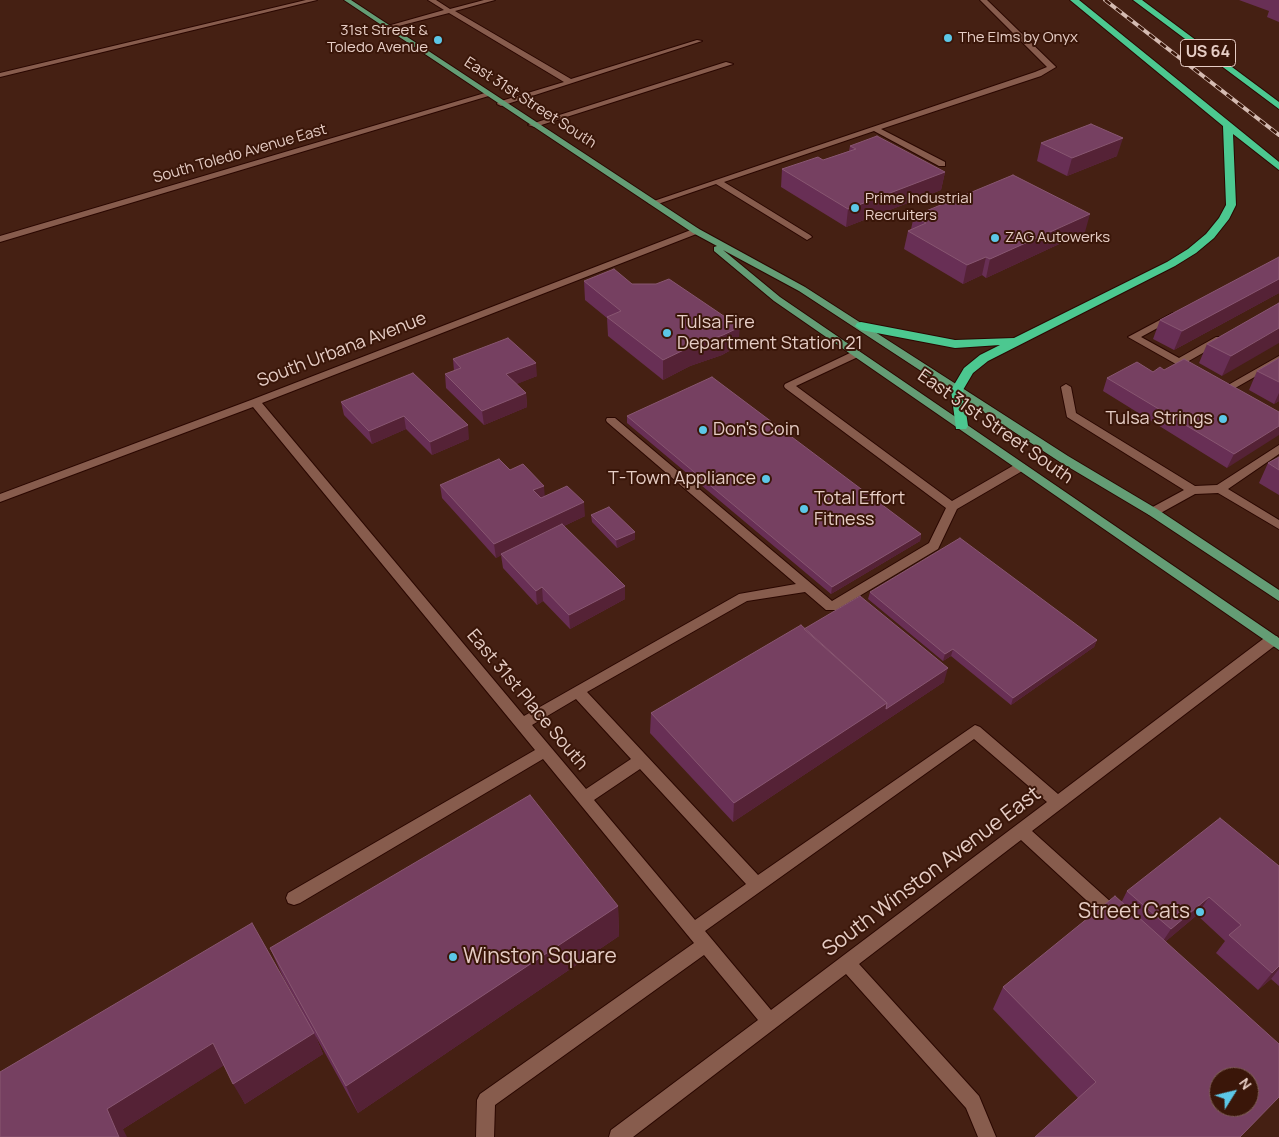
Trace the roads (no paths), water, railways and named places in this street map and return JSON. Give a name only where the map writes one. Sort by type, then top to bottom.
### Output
[{"type":"highway","name":"US 64","points":[[1074,0],[1279,167]]},
{"type":"highway","name":"US 64","points":[[1137,0],[1279,106]]},
{"type":"highway","points":[[961,426],[957,390],[968,371],[984,358],[1171,264],[1192,251],[1210,236],[1224,219],[1231,205],[1228,125]]},
{"type":"highway","points":[[861,326],[955,344],[1016,341]]},
{"type":"main road","name":"East 31st Street South","points":[[346,0],[652,203],[696,231],[802,289],[1064,459],[1152,512],[1279,596]]},
{"type":"main road","name":"East 31st Street South","points":[[696,231],[777,300],[1275,642]]},
{"type":"street","points":[[0,75],[314,0]]},
{"type":"street","points":[[432,0],[570,82]]},
{"type":"street","points":[[387,27],[492,0]]},
{"type":"street","points":[[652,203],[1038,74],[1052,67],[983,0]]},
{"type":"street","points":[[501,104],[700,41]]},
{"type":"street","points":[[532,124],[729,64]]},
{"type":"street","name":"South Toledo Avenue East","points":[[0,239],[488,95]]},
{"type":"street","points":[[875,129],[942,164]]},
{"type":"street","points":[[717,181],[807,237]]},
{"type":"street","name":"South Urbana Avenue","points":[[0,498],[255,402],[696,231]]},
{"type":"street","points":[[1186,309],[1133,337],[1203,376]]},
{"type":"street","points":[[1179,362],[1229,334]]},
{"type":"street","points":[[856,354],[789,386],[952,507]]},
{"type":"street","points":[[1227,389],[1279,359]]},
{"type":"street","points":[[1066,387],[1071,415],[1193,490]]},
{"type":"street","name":"East 31st Place South","points":[[255,402],[770,1022]]},
{"type":"street","points":[[611,420],[831,607],[934,546],[952,507],[1020,467]]},
{"type":"street","points":[[1152,512],[1193,490],[1220,489],[1279,449]]},
{"type":"street","points":[[1220,489],[1279,525]]},
{"type":"street","points":[[522,724],[744,597],[807,587]]},
{"type":"street","name":"South Winston Avenue East","points":[[618,1137],[1021,830],[1275,642]]},
{"type":"street","points":[[577,691],[757,885]]},
{"type":"street","points":[[485,1137],[486,1100],[699,937],[757,885],[975,731],[1058,803]]},
{"type":"street","points":[[294,898],[545,751]]},
{"type":"street","points":[[584,798],[642,760]]},
{"type":"street","points":[[1021,830],[1132,931]]},
{"type":"street","points":[[847,963],[973,1102],[987,1137]]},
{"type":"railway","points":[[1105,0],[1279,135]]},
{"type":"place","name":"The Elms by Onyx","points":[[948,38]]},
{"type":"place","name":"31st Street & Toledo Avenue","points":[[438,40]]},
{"type":"place","name":"Prime Industrial Recruiters","points":[[855,208]]},
{"type":"place","name":"ZAG Autowerks","points":[[995,238]]},
{"type":"place","name":"Tulsa Fire Department Station 21","points":[[667,333]]},
{"type":"place","name":"Tulsa Strings","points":[[1223,419]]},
{"type":"place","name":"Don's Coin","points":[[703,430]]},
{"type":"place","name":"T-Town Appliance","points":[[766,479]]},
{"type":"place","name":"Total Effort Fitness","points":[[804,509]]},
{"type":"place","name":"Street Cats","points":[[1200,912]]},
{"type":"place","name":"Winston Square","points":[[453,957]]}]
